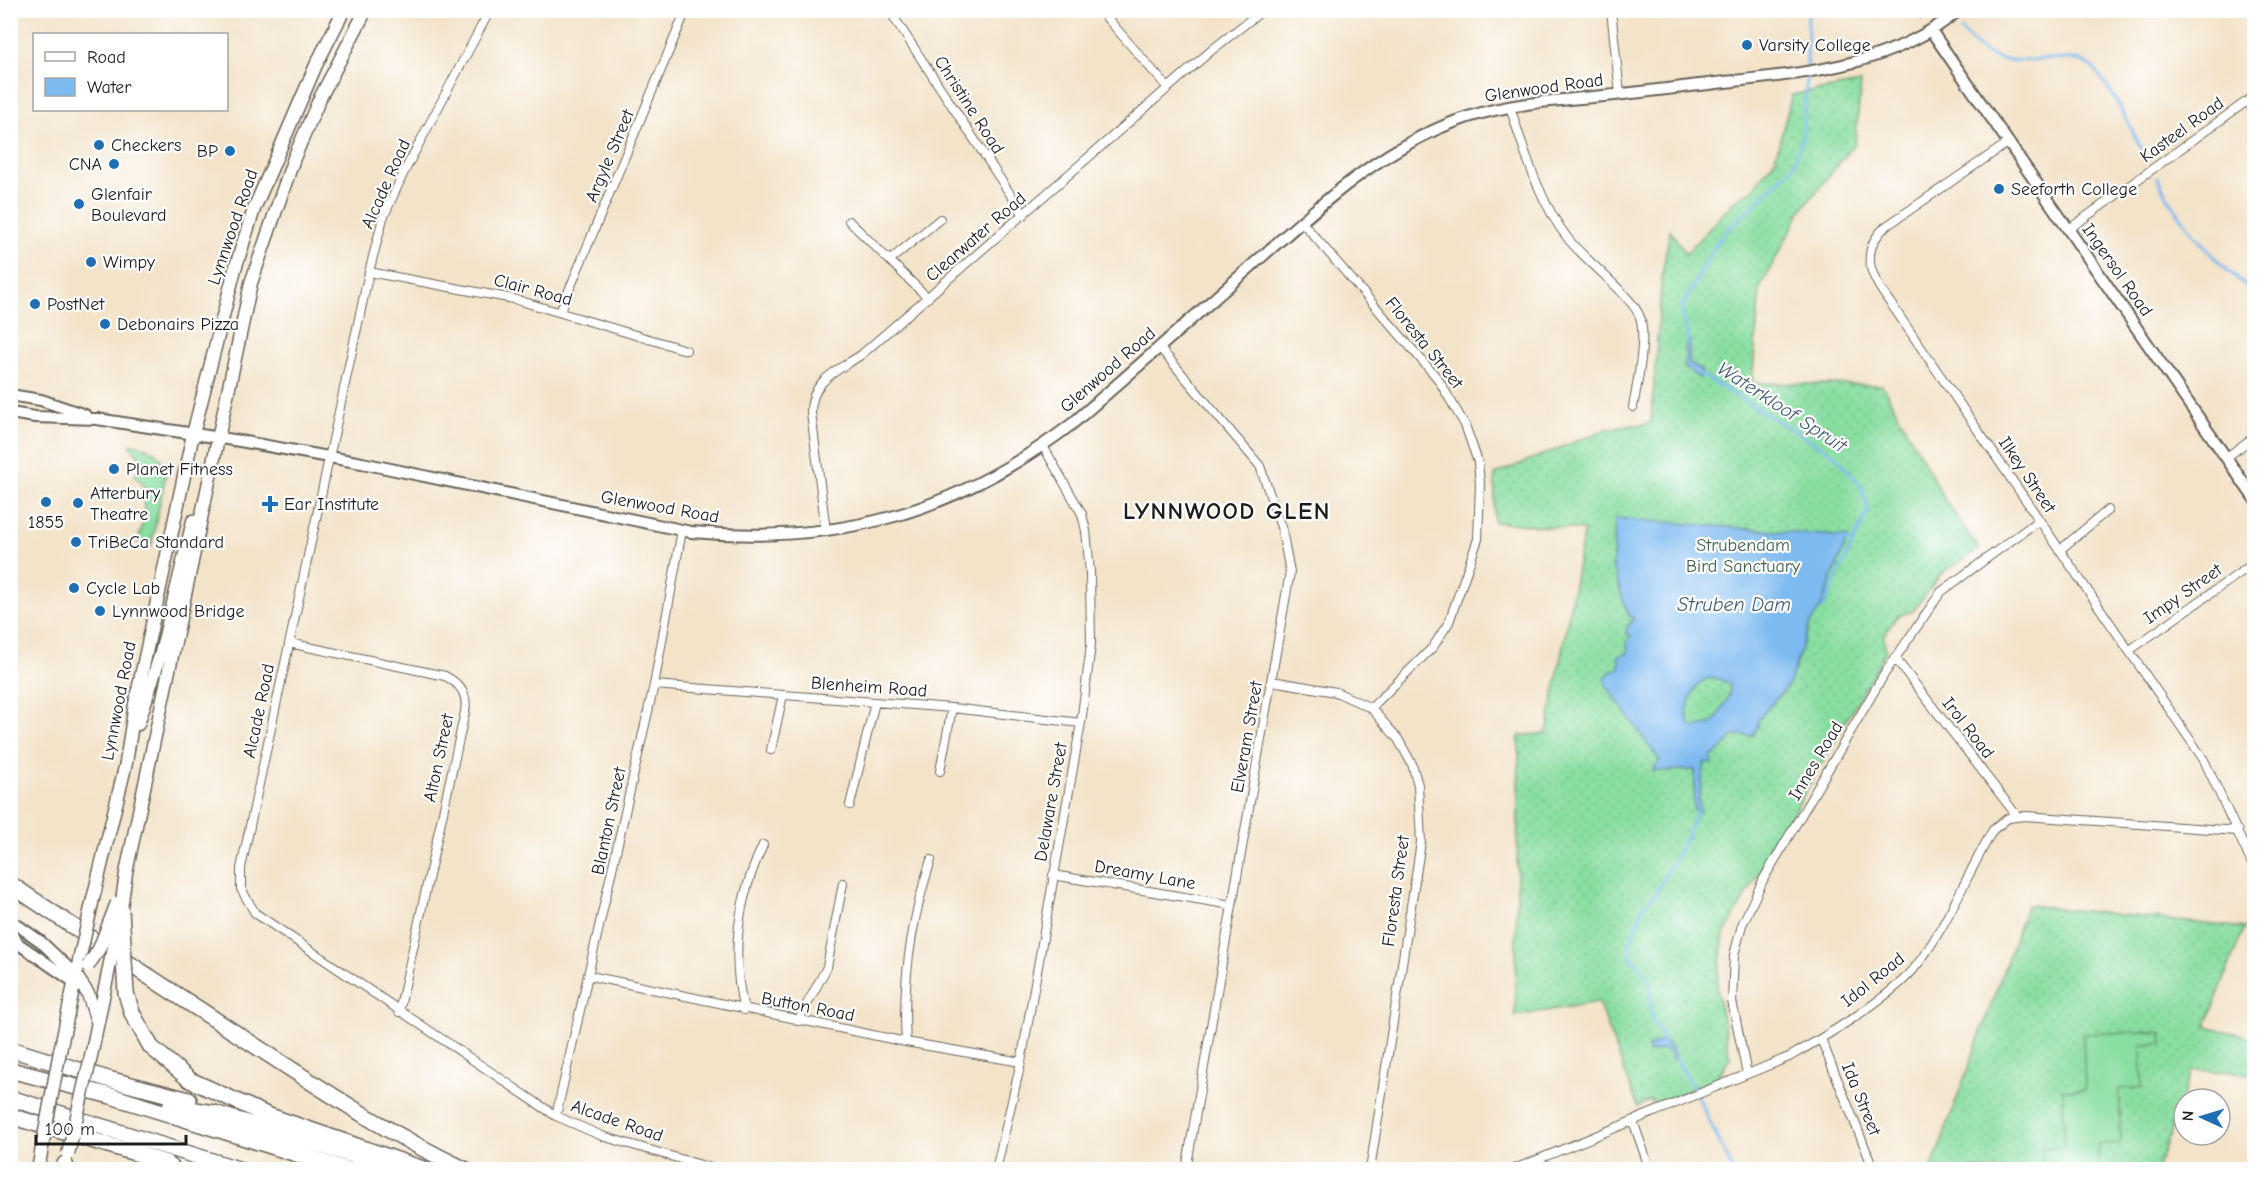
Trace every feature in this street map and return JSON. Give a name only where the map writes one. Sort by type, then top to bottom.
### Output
[{"type":"highway","points":[[10,884],[167,991],[363,1116],[423,1150],[466,1170]]},
{"type":"highway","points":[[120,907],[126,993],[132,1013],[152,1047],[177,1071],[190,1080],[267,1115],[426,1170]]},
{"type":"highway","points":[[10,1049],[108,1079],[183,1098],[267,1115]]},
{"type":"highway","points":[[10,1070],[111,1096],[348,1170]]},
{"type":"highway","points":[[111,1096],[214,1113],[400,1170]]},
{"type":"highway","points":[[10,1098],[239,1169]]},
{"type":"highway","points":[[10,1116],[165,1162],[174,1170]]},
{"type":"main road","name":"Lynnwood Road","points":[[38,1170],[60,1051],[76,978],[84,961],[93,899],[126,763],[135,704],[193,434],[232,281],[254,209],[316,65],[344,10]]},
{"type":"main road","name":"Lynnwood Road","points":[[66,1164],[98,1022],[126,873],[250,283],[268,228],[320,98],[366,10]]},
{"type":"main road","points":[[126,763],[166,636],[209,453],[212,445],[219,438]]},
{"type":"main road","points":[[84,961],[99,949],[120,907]]},
{"type":"main road","points":[[76,978],[88,994],[98,1022]]},
{"type":"street","name":"Alcade Road","points":[[490,10],[404,172],[383,218],[328,457],[241,868],[241,889],[255,913],[556,1116],[602,1136],[718,1170]]},
{"type":"street","name":"Argyle Street","points":[[560,312],[686,10]]},
{"type":"street","name":"Christine Road","points":[[889,10],[1024,215]]},
{"type":"street","points":[[1100,10],[1168,88]]},
{"type":"street","name":"Clearwater Road","points":[[826,531],[811,413],[812,396],[826,377],[861,355],[1168,88],[1263,10]]},
{"type":"street","points":[[1611,10],[1620,94]]},
{"type":"street","name":"Glenwood Road","points":[[97,419],[328,457],[682,530],[739,536],[826,531],[882,522],[966,490],[1043,446],[1160,348],[1368,166],[1408,142],[1467,117],[1510,106],[1819,70],[1891,51],[1932,32],[1959,10]]},
{"type":"street","name":"Ingersol Road","points":[[1932,32],[2254,498]]},
{"type":"street","points":[[2251,99],[2254,112]]},
{"type":"street","name":"Kasteel Road","points":[[2069,229],[2251,99]]},
{"type":"street","points":[[1510,106],[1543,197],[1562,228],[1589,262],[1629,300],[1640,317],[1638,374],[1633,407]]},
{"type":"street","name":"Ilkey Street","points":[[2009,142],[1885,227],[1873,243],[1869,264],[1886,297],[2204,760],[2254,868]]},
{"type":"street","points":[[890,260],[940,219]]},
{"type":"street","points":[[849,221],[928,298]]},
{"type":"street","name":"Floresta Street","points":[[1302,222],[1438,379],[1465,425],[1478,462],[1480,484],[1478,539],[1449,622],[1433,647],[1371,708],[1398,739],[1412,764],[1418,785],[1420,842],[1370,1170]]},
{"type":"street","name":"Clair Road","points":[[369,272],[477,291],[560,312],[686,350]]},
{"type":"street","name":"Elveram Street","points":[[1160,348],[1250,451],[1267,481],[1287,549],[1290,572],[1186,1169]]},
{"type":"street","points":[[10,395],[56,405],[97,419]]},
{"type":"street","points":[[10,412],[35,417],[97,419]]},
{"type":"street","points":[[2227,457],[2254,437]]},
{"type":"street","name":"Delaware Street","points":[[996,1170],[1022,1062],[1081,723],[1091,620],[1086,531],[1082,514],[1043,446]]},
{"type":"street","points":[[2061,549],[2108,510]]},
{"type":"street","name":"Innes Road","points":[[1747,1074],[1734,1013],[1732,984],[1735,950],[1742,926],[1774,861],[1894,658],[1946,587],[2039,520]]},
{"type":"street","name":"Blanton Street","points":[[556,1116],[590,976],[654,685],[682,530]]},
{"type":"street","name":"Impy Street","points":[[2130,650],[2254,563]]},
{"type":"street","name":"Alton Street","points":[[289,643],[445,676],[460,685],[465,695],[465,712],[399,1012]]},
{"type":"street","name":"Irol Road","points":[[1894,658],[2017,816]]},
{"type":"street","points":[[1272,681],[1336,692],[1371,708]]},
{"type":"street","name":"Blenheim Road","points":[[654,685],[952,708],[1081,723]]},
{"type":"street","points":[[771,750],[783,696]]},
{"type":"street","points":[[850,805],[874,702]]},
{"type":"street","points":[[940,771],[952,708]]},
{"type":"street","points":[[2017,816],[2238,831]]},
{"type":"street","name":"Idol Road","points":[[1512,1170],[1789,1057],[1821,1039],[1889,991],[1911,972],[1925,952],[1993,830],[2004,820],[2017,816]]},
{"type":"street","points":[[744,1010],[738,986],[736,953],[738,924],[753,865],[763,845]]},
{"type":"street","points":[[906,1042],[905,1019],[911,938],[931,860]]},
{"type":"street","name":"Dreamy Lane","points":[[1053,875],[1232,905]]},
{"type":"street","points":[[798,1021],[827,967],[843,883]]},
{"type":"street","points":[[10,920],[40,941],[76,978]]},
{"type":"street","points":[[11,939],[76,978]]},
{"type":"street","name":"Button Road","points":[[590,976],[798,1021],[1022,1062]]},
{"type":"street","name":"Ida Street","points":[[1821,1039],[1874,1170]]},
{"type":"street","points":[[1633,1121],[1650,1170]]},
{"type":"street","points":[[1186,1169],[1202,1170]]},
{"type":"green space","name":"Strubendam Bird Sanctuary","points":[[1861,83],[1855,144],[1802,209],[1760,288],[1752,383],[1882,385],[1945,500],[1979,549],[1940,575],[1913,611],[1897,616],[1884,636],[1886,651],[1724,934],[1717,987],[1730,1059],[1716,1078],[1653,1106],[1650,1100],[1638,1107],[1598,1002],[1515,1016],[1519,736],[1547,733],[1584,530],[1494,522],[1495,474],[1607,429],[1651,423],[1662,275],[1670,230],[1686,254],[1734,201],[1752,190],[1775,159],[1792,95]]},
{"type":"green space","points":[[132,444],[154,452],[162,460],[166,472],[151,546],[138,542],[145,513],[142,496],[145,495],[142,483],[135,476],[140,469],[141,458],[130,446]]},
{"type":"green space","points":[[2027,905],[2244,928],[2206,1026],[2254,1038],[2254,1073],[2192,1070],[2186,1087],[2172,1087],[2172,1127],[2157,1169],[1931,1170]]},
{"type":"green space","points":[[2162,1033],[2163,1044],[2141,1045],[2142,1088],[2119,1089],[2121,1143],[2098,1144],[2099,1169],[2043,1169],[2042,1148],[2065,1147],[2062,1090],[2085,1089],[2083,1034]]},
{"type":"water","points":[[1690,340],[1689,363],[1702,371],[1699,378],[1684,367],[1686,345]]},
{"type":"water","name":"Struben Dam","points":[[1615,518],[1848,537],[1821,607],[1810,624],[1789,684],[1758,720],[1758,727],[1752,736],[1734,735],[1719,752],[1711,757],[1712,764],[1705,762],[1699,798],[1700,811],[1698,812],[1694,810],[1695,770],[1652,771],[1660,761],[1606,685],[1605,678],[1613,669],[1616,670],[1619,667],[1619,656],[1628,653],[1627,643],[1631,636],[1626,634],[1627,627],[1634,619],[1628,615],[1613,568]],"holes":[[[1708,678],[1719,679],[1729,684],[1728,698],[1714,721],[1695,728],[1689,724],[1687,718],[1691,698],[1703,681]]]},
{"type":"water","points":[[1663,1040],[1668,1043],[1678,1060],[1674,1060],[1666,1048],[1648,1053],[1648,1047]]},
{"type":"waterway","name":"Waterkloof Spruit","points":[[1807,69],[1808,10]]},
{"type":"waterway","points":[[1961,30],[1984,51],[2001,59],[2024,61],[2063,58],[2086,63],[2094,69],[2108,88],[2147,160]]},
{"type":"waterway","name":"Waterkloof Spruit","points":[[1689,346],[1681,308],[1721,236],[1793,167],[1803,135],[1807,75]]},
{"type":"waterway","points":[[2157,178],[2175,209],[2199,240],[2226,269],[2254,292]]},
{"type":"waterway","name":"Waterkloof Spruit","points":[[1698,373],[1835,455],[1862,487],[1868,510],[1823,608]]},
{"type":"waterway","name":"Waterkloof Spruit","points":[[1843,541],[1853,542]]},
{"type":"waterway","name":"Waterkloof Spruit","points":[[1664,1042],[1651,1015],[1650,984],[1645,972],[1632,959],[1629,945],[1644,905],[1656,893],[1687,836],[1697,809]]},
{"type":"waterway","name":"Waterkloof Spruit","points":[[1675,1057],[1692,1085],[1733,1170]]},
{"type":"place","name":"Varsity College","points":[[1747,45]]},
{"type":"place","name":"Checkers","points":[[99,145]]},
{"type":"place","name":"BP","points":[[230,151]]},
{"type":"place","name":"CNA","points":[[114,164]]},
{"type":"place","name":"Seeforth College","points":[[1999,189]]},
{"type":"place","name":"Glenfair Boulevard","points":[[79,204]]},
{"type":"place","name":"Wimpy","points":[[91,262]]},
{"type":"place","name":"PostNet","points":[[35,304]]},
{"type":"place","name":"Debonairs Pizza","points":[[105,324]]},
{"type":"place","name":"Planet Fitness","points":[[114,469]]},
{"type":"place","name":"1855","points":[[46,502]]},
{"type":"place","name":"Atterbury Theatre","points":[[78,503]]},
{"type":"place","name":"Ear Institute","points":[[270,504]]},
{"type":"place","name":"TriBeCa Standard","points":[[76,542]]},
{"type":"place","name":"Cycle Lab","points":[[74,588]]},
{"type":"place","name":"Lynnwood Bridge","points":[[100,611]]},
{"type":"district","name":"LYNNWOOD GLEN","points":[[1227,511]]}]
